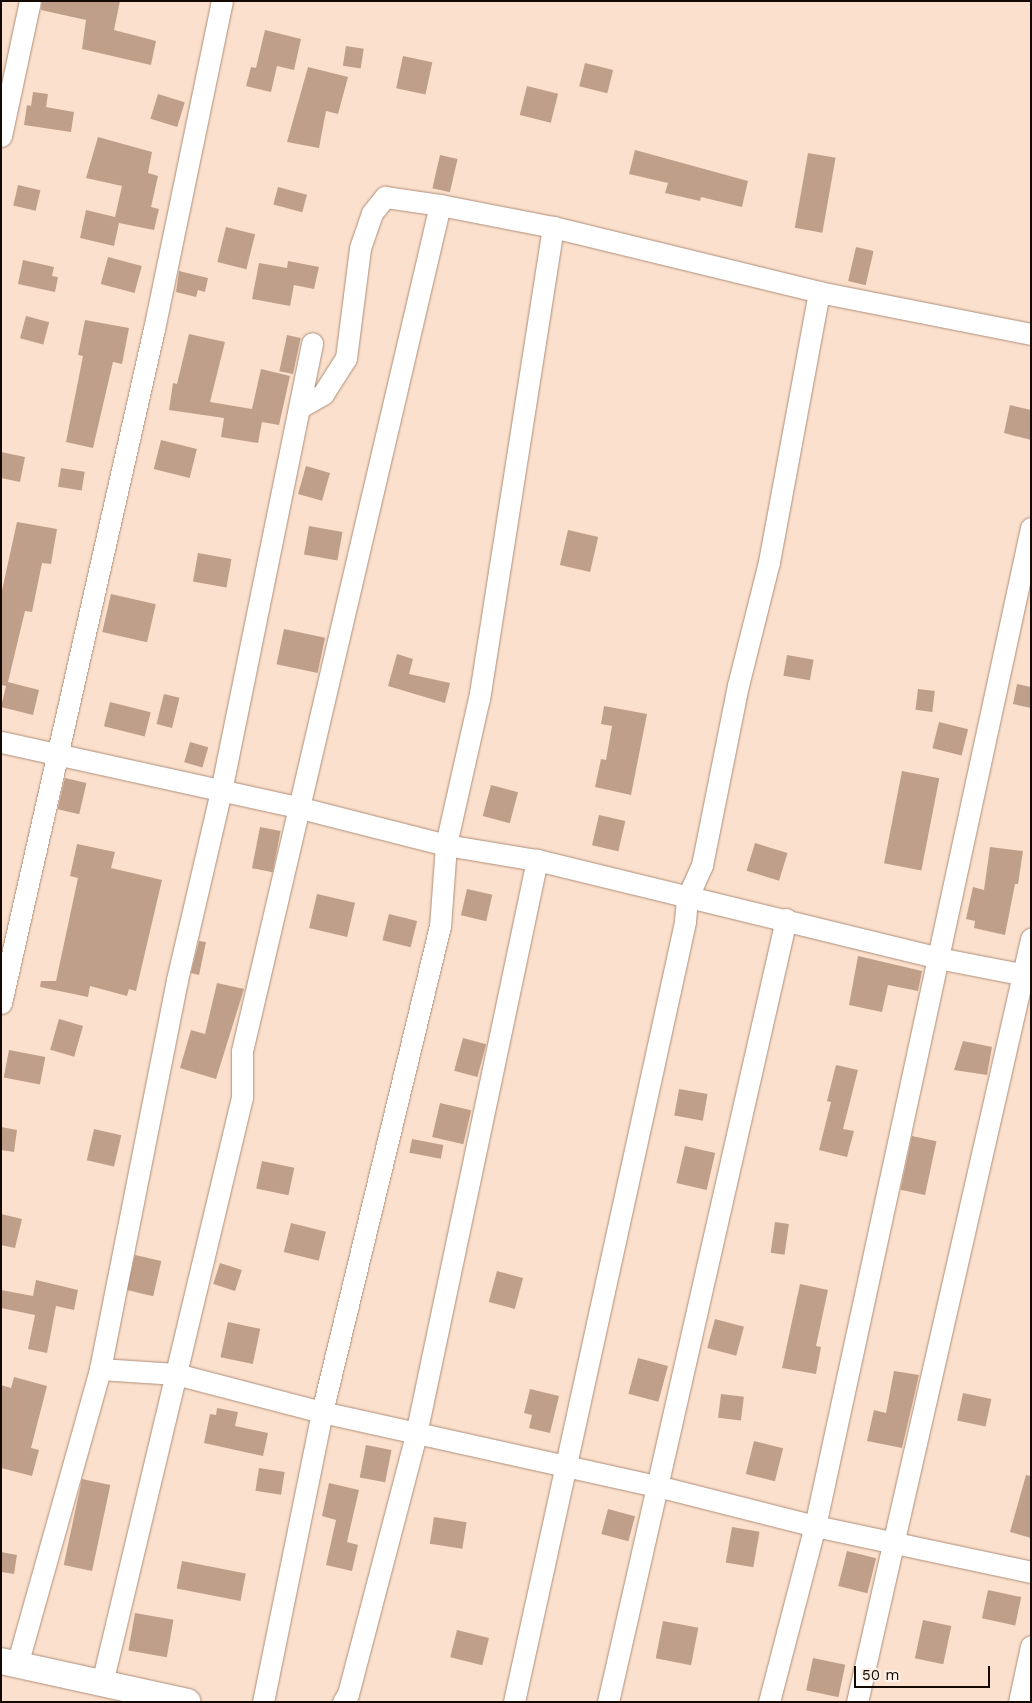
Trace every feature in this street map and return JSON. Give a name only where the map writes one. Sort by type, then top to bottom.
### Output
[{"type":"street","points":[[1,136],[30,1]]},
{"type":"street","points":[[1,1003],[154,329],[222,1]]},
{"type":"street","points":[[299,408],[323,394],[346,358],[360,248],[372,212],[385,197],[440,205],[553,227],[818,292],[1031,334]]},
{"type":"street","points":[[102,1683],[242,1097],[242,1051],[297,807],[440,205]]},
{"type":"street","points":[[263,1702],[322,1412],[440,926],[446,845],[478,698],[553,227]]},
{"type":"street","points":[[514,1702],[685,922],[687,898],[702,865],[738,685],[769,562],[818,292]]},
{"type":"street","points":[[188,1702],[9,1663],[100,1369],[177,980],[221,791],[312,343]]},
{"type":"street","points":[[769,1702],[815,1526],[1031,528]]},
{"type":"street","points":[[1,742],[297,807],[446,845],[537,860],[687,898],[786,919],[938,958],[1026,975]]},
{"type":"street","points":[[343,1702],[348,1694],[416,1434],[537,860]]},
{"type":"street","points":[[608,1702],[786,919]]},
{"type":"street","points":[[857,1702],[1026,975],[1031,939]]},
{"type":"street","points":[[100,1369],[176,1374],[416,1434],[657,1486],[815,1526],[1031,1572]]},
{"type":"street","points":[[1019,1702],[1031,1646]]},
{"type":"building","points":[[42,1],[120,1],[114,30],[156,41],[151,65],[82,49],[86,20],[41,10]]},
{"type":"building","points":[[265,30],[301,39],[294,70],[277,66],[271,92],[246,86],[251,67],[256,68]]},
{"type":"building","points":[[346,46],[364,49],[361,69],[343,66]]},
{"type":"building","points":[[403,56],[432,62],[425,95],[396,88]]},
{"type":"building","points":[[585,63],[613,70],[607,93],[579,86]]},
{"type":"building","points":[[308,67],[348,77],[338,114],[326,111],[319,148],[287,142]]},
{"type":"building","points":[[527,86],[558,94],[551,123],[520,115]]},
{"type":"building","points":[[33,92],[48,94],[46,107],[74,112],[71,132],[24,125],[27,105],[31,106]]},
{"type":"building","points":[[158,94],[185,102],[177,127],[150,119]]},
{"type":"building","points":[[98,137],[152,152],[148,173],[158,176],[151,207],[159,209],[154,230],[119,223],[114,246],[80,238],[86,210],[115,217],[122,186],[86,178]]},
{"type":"building","points":[[635,150],[748,181],[742,207],[701,197],[700,201],[665,193],[668,183],[629,174]]},
{"type":"building","points":[[808,153],[836,158],[822,233],[795,228]]},
{"type":"building","points":[[440,155],[458,159],[450,192],[432,188]]},
{"type":"building","points":[[18,185],[40,190],[36,211],[13,205]]},
{"type":"building","points":[[278,187],[307,195],[302,212],[273,204]]},
{"type":"building","points":[[226,227],[255,234],[246,269],[217,262]]},
{"type":"building","points":[[856,247],[874,251],[866,285],[848,281]]},
{"type":"building","points":[[108,257],[142,266],[135,293],[101,284]]},
{"type":"building","points":[[23,260],[54,267],[52,276],[58,277],[55,292],[18,284]]},
{"type":"building","points":[[288,261],[319,267],[314,289],[294,285],[290,306],[252,299],[259,263],[287,268]]},
{"type":"building","points":[[179,271],[208,278],[205,292],[198,290],[196,297],[176,292]]},
{"type":"building","points":[[26,316],[49,322],[43,344],[20,338]]},
{"type":"building","points":[[85,320],[129,328],[122,364],[113,362],[93,448],[66,442],[83,356],[78,355]]},
{"type":"building","points":[[189,334],[225,342],[210,402],[252,409],[261,369],[290,376],[279,425],[262,422],[258,443],[221,437],[224,418],[169,410],[173,383],[177,384]]},
{"type":"building","points":[[287,335],[301,338],[293,374],[279,371]]},
{"type":"building","points":[[1010,405],[1031,410],[1031,440],[1004,433]]},
{"type":"building","points":[[161,440],[197,449],[190,478],[154,469]]},
{"type":"building","points":[[1,452],[25,457],[20,482],[1,478]]},
{"type":"building","points":[[306,466],[330,473],[322,501],[298,494]]},
{"type":"building","points":[[61,468],[85,472],[82,491],[58,487]]},
{"type":"building","points":[[17,522],[57,529],[51,564],[42,563],[32,612],[25,611],[8,682],[39,690],[33,715],[1,707],[6,686],[1,685],[1,595]]},
{"type":"building","points":[[309,526],[342,532],[337,560],[304,555]]},
{"type":"building","points":[[568,530],[598,537],[590,572],[560,565]]},
{"type":"building","points":[[198,553],[231,559],[226,587],[193,582]]},
{"type":"building","points":[[111,594],[156,604],[147,642],[102,632]]},
{"type":"building","points":[[284,629],[325,638],[318,673],[277,664]]},
{"type":"building","points":[[397,654],[413,659],[409,674],[450,683],[445,703],[388,686]]},
{"type":"building","points":[[787,655],[814,660],[810,680],[783,676]]},
{"type":"building","points":[[1017,684],[1031,687],[1031,708],[1013,704]]},
{"type":"building","points":[[918,689],[935,691],[932,712],[915,710]]},
{"type":"building","points":[[164,694],[180,698],[172,728],[157,724]]},
{"type":"building","points":[[110,702],[151,712],[145,736],[104,726]]},
{"type":"building","points":[[604,706],[647,714],[631,795],[595,787],[601,759],[606,760],[612,726],[601,724]]},
{"type":"building","points":[[939,722],[968,729],[962,755],[932,748]]},
{"type":"building","points":[[190,742],[208,747],[202,767],[184,762]]},
{"type":"building","points":[[902,771],[939,778],[921,871],[884,863]]},
{"type":"building","points":[[65,778],[86,783],[79,814],[58,809]]},
{"type":"building","points":[[491,785],[518,792],[510,823],[483,816]]},
{"type":"building","points":[[599,815],[625,821],[618,851],[592,845]]},
{"type":"building","points":[[260,827],[281,831],[273,872],[252,868]]},
{"type":"building","points":[[755,843],[788,853],[779,881],[747,871]]},
{"type":"building","points":[[77,844],[115,852],[111,868],[162,880],[136,991],[129,989],[127,996],[90,986],[88,997],[40,987],[41,981],[56,981],[78,878],[70,876]]},
{"type":"building","points":[[990,847],[1023,851],[1018,884],[1015,884],[1005,935],[974,928],[975,921],[966,919],[973,887],[984,890]]},
{"type":"building","points":[[467,889],[492,895],[486,921],[461,915]]},
{"type":"building","points":[[317,894],[355,903],[347,937],[309,928]]},
{"type":"building","points":[[389,914],[417,921],[411,947],[382,940]]},
{"type":"building","points":[[199,941],[206,942],[199,975],[191,973]]},
{"type":"building","points":[[858,956],[922,971],[918,991],[888,985],[882,1012],[849,1005]]},
{"type":"building","points":[[217,983],[244,989],[216,1079],[180,1068],[191,1030],[205,1034]]},
{"type":"building","points":[[59,1019],[83,1026],[74,1057],[50,1050]]},
{"type":"building","points":[[463,1038],[486,1044],[477,1077],[454,1071]]},
{"type":"building","points":[[963,1041],[992,1047],[987,1075],[954,1070]]},
{"type":"building","points":[[9,1050],[45,1057],[40,1085],[4,1077]]},
{"type":"building","points":[[836,1065],[858,1070],[843,1129],[854,1131],[847,1157],[819,1150],[831,1102],[827,1101]]},
{"type":"building","points":[[679,1089],[708,1094],[703,1121],[674,1116]]},
{"type":"building","points":[[440,1103],[471,1110],[463,1144],[432,1137]]},
{"type":"building","points":[[1,1127],[17,1130],[14,1152],[1,1150]]},
{"type":"building","points":[[94,1129],[121,1135],[114,1166],[87,1160]]},
{"type":"building","points":[[912,1136],[936,1141],[925,1195],[901,1190]]},
{"type":"building","points":[[412,1139],[443,1145],[441,1159],[409,1153]]},
{"type":"building","points":[[685,1146],[715,1153],[707,1190],[676,1183]]},
{"type":"building","points":[[262,1161],[294,1168],[288,1195],[256,1188]]},
{"type":"building","points":[[1,1214],[22,1219],[15,1248],[1,1245]]},
{"type":"building","points":[[775,1222],[789,1224],[785,1255],[771,1253]]},
{"type":"building","points":[[291,1223],[326,1232],[319,1261],[284,1252]]},
{"type":"building","points":[[135,1255],[161,1261],[153,1296],[127,1290]]},
{"type":"building","points":[[220,1263],[242,1270],[235,1291],[213,1284]]},
{"type":"building","points":[[497,1271],[523,1278],[515,1309],[489,1302]]},
{"type":"building","points":[[36,1280],[78,1290],[74,1310],[56,1306],[47,1353],[28,1349],[35,1315],[1,1308],[1,1290],[33,1296]]},
{"type":"building","points":[[800,1284],[828,1290],[816,1346],[821,1347],[816,1374],[782,1368]]},
{"type":"building","points":[[715,1319],[744,1327],[736,1356],[707,1348]]},
{"type":"building","points":[[228,1322],[260,1329],[253,1364],[221,1357]]},
{"type":"building","points":[[638,1358],[668,1366],[658,1402],[628,1394]]},
{"type":"building","points":[[894,1371],[919,1375],[902,1448],[867,1441],[874,1410],[886,1413]]},
{"type":"building","points":[[14,1377],[47,1386],[31,1448],[39,1450],[32,1476],[1,1468],[1,1385],[11,1388]]},
{"type":"building","points":[[530,1389],[559,1396],[550,1433],[529,1428],[532,1415],[524,1413]]},
{"type":"building","points":[[963,1393],[991,1399],[986,1426],[957,1420]]},
{"type":"building","points":[[721,1394],[744,1397],[741,1421],[718,1418]]},
{"type":"building","points":[[217,1408],[238,1412],[235,1426],[268,1433],[263,1456],[204,1443],[210,1414],[216,1415]]},
{"type":"building","points":[[754,1441],[783,1448],[775,1481],[746,1474]]},
{"type":"building","points":[[366,1445],[392,1450],[385,1482],[360,1477]]},
{"type":"building","points":[[259,1468],[285,1472],[281,1495],[255,1491]]},
{"type":"building","points":[[1026,1475],[1031,1476],[1031,1538],[1010,1532]]},
{"type":"building","points":[[82,1479],[110,1485],[92,1571],[64,1565]]},
{"type":"building","points":[[329,1483],[359,1490],[347,1542],[358,1545],[352,1571],[326,1565],[336,1520],[322,1516]]},
{"type":"building","points":[[608,1509],[635,1516],[628,1541],[601,1534]]},
{"type":"building","points":[[434,1517],[467,1522],[462,1549],[430,1544]]},
{"type":"building","points":[[732,1527],[760,1532],[753,1567],[726,1562]]},
{"type":"building","points":[[847,1551],[876,1558],[867,1593],[838,1586]]},
{"type":"building","points":[[1,1552],[17,1555],[14,1574],[1,1572]]},
{"type":"building","points":[[182,1561],[246,1573],[240,1601],[177,1588]]},
{"type":"building","points":[[988,1590],[1021,1597],[1015,1625],[982,1618]]},
{"type":"building","points":[[135,1613],[173,1620],[167,1657],[128,1650]]},
{"type":"building","points":[[923,1620],[951,1626],[943,1664],[915,1658]]},
{"type":"building","points":[[663,1621],[698,1628],[691,1665],[656,1658]]},
{"type":"building","points":[[457,1630],[489,1638],[482,1665],[450,1657]]},
{"type":"building","points":[[813,1658],[845,1665],[838,1697],[806,1690]]}]
